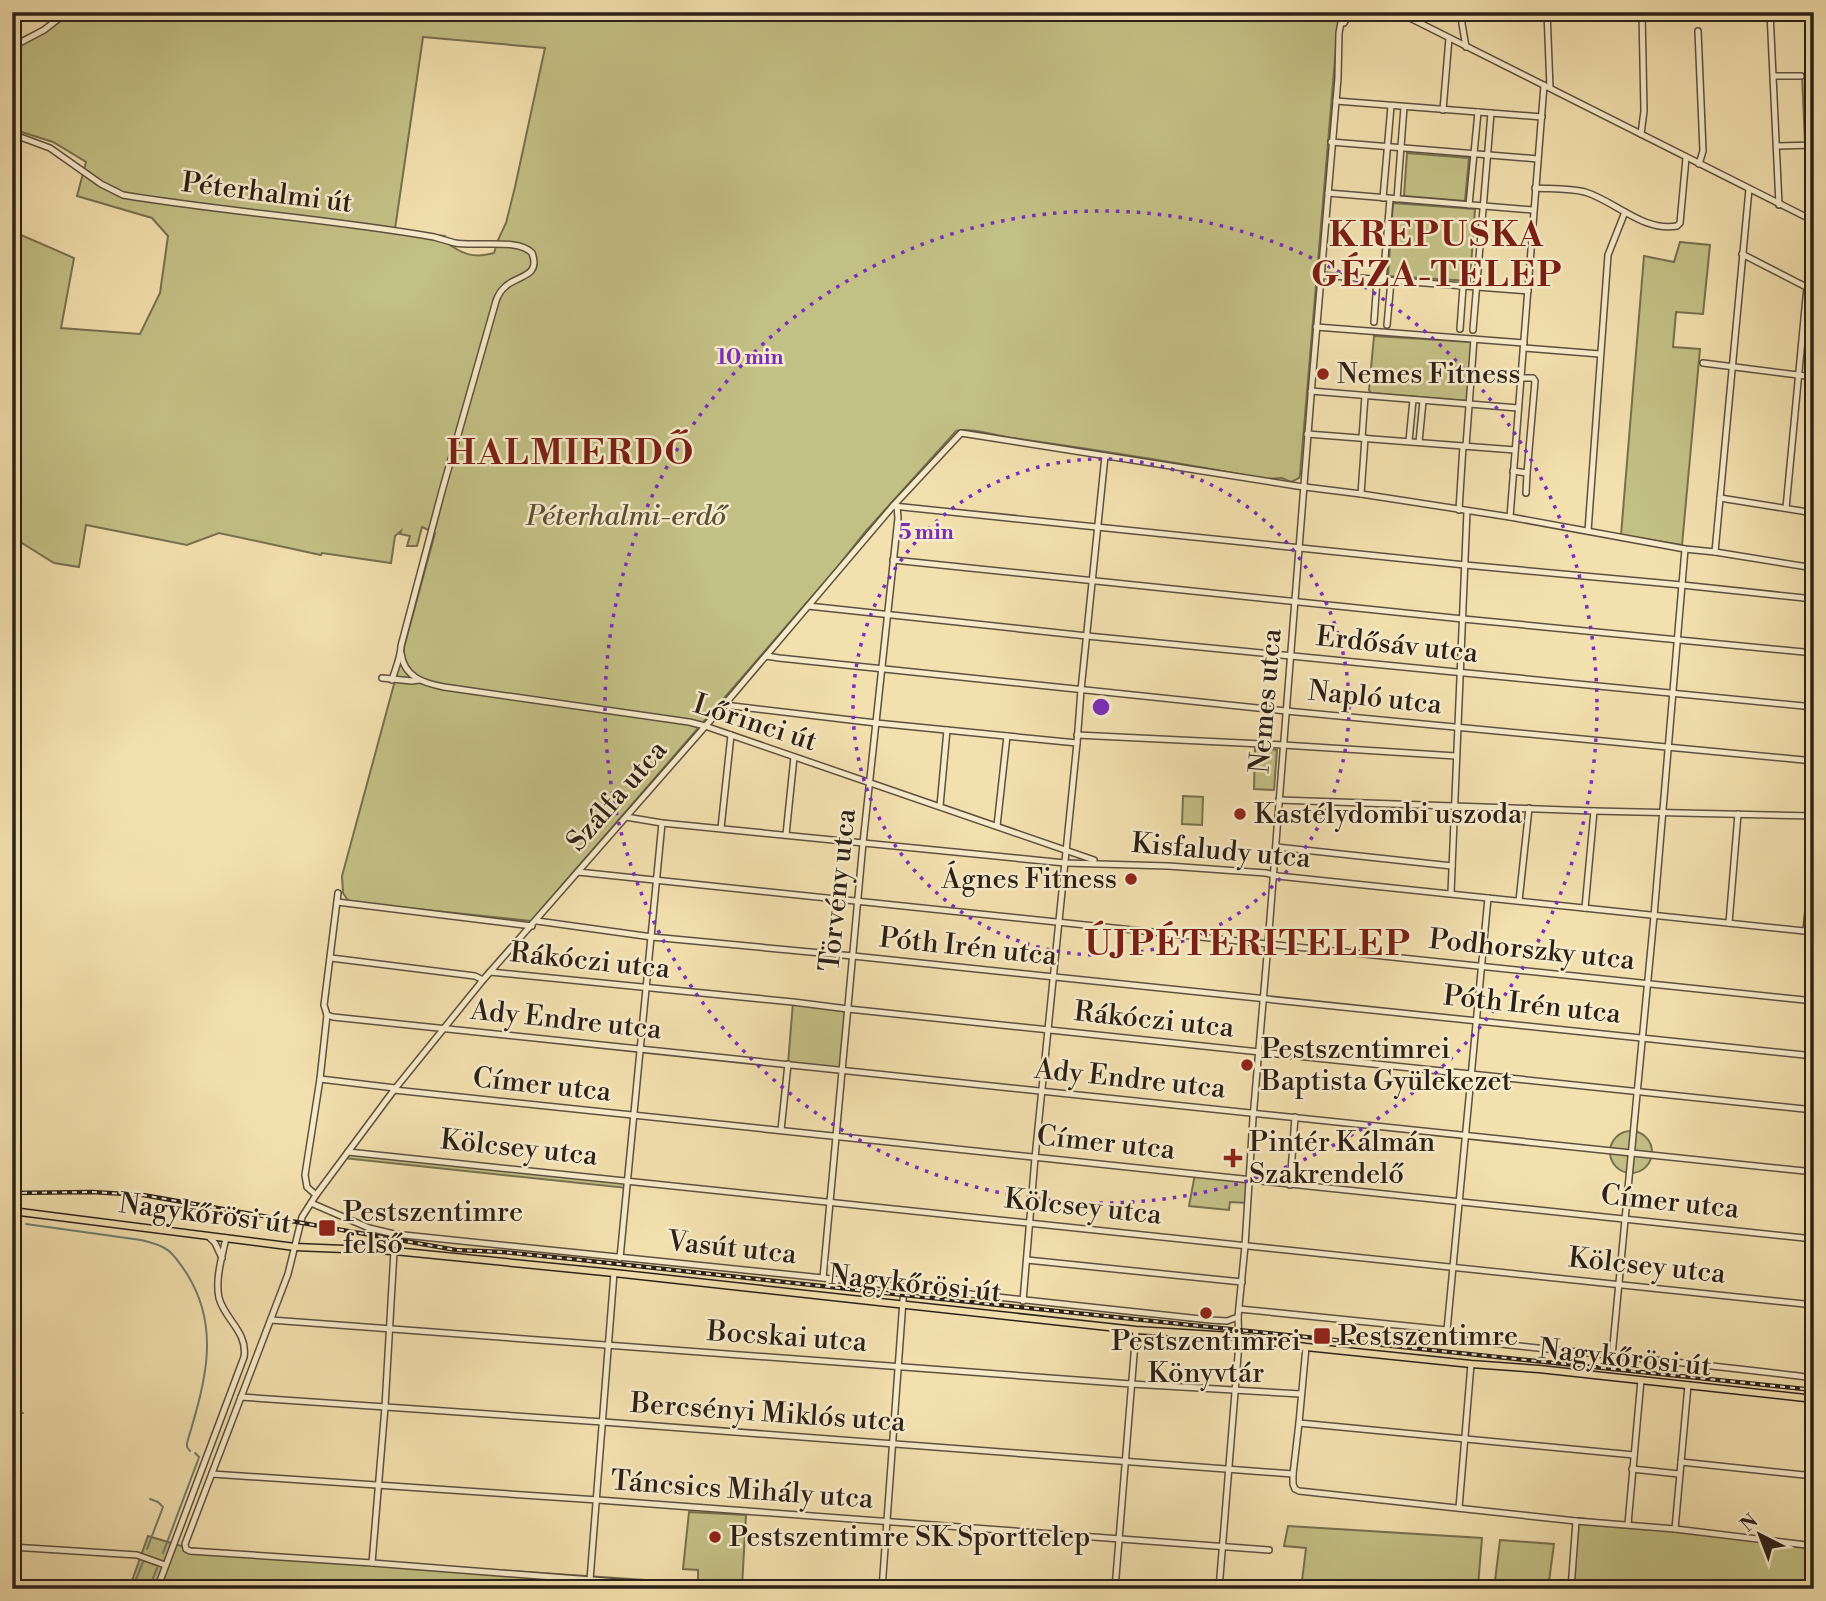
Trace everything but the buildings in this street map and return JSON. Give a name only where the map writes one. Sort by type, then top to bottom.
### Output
[{"type":"main road","name":"Nagykőrösi út","points":[[12,1211],[295,1247],[394,1251],[614,1273],[1136,1330],[1238,1337],[1306,1347],[1814,1399]]},
{"type":"street","points":[[12,47],[44,30],[67,12]]},
{"type":"street","name":"Nemes utca","points":[[1219,1589],[1307,434],[1336,101],[1339,33],[1343,12]]},
{"type":"street","name":"Nemes utca","points":[[1338,67],[1343,25],[1350,12]]},
{"type":"street","points":[[1398,12],[1814,221]]},
{"type":"street","points":[[1460,12],[1466,47]]},
{"type":"street","points":[[1510,517],[1533,210],[1547,86],[1547,12]]},
{"type":"street","points":[[1641,134],[1644,111],[1642,12]]},
{"type":"street","points":[[1770,12],[1779,205]]},
{"type":"street","points":[[1698,32],[1703,151],[1699,164]]},
{"type":"street","points":[[1443,110],[1449,38]]},
{"type":"street","points":[[1774,76],[1801,76]]},
{"type":"street","points":[[1336,101],[1542,117]]},
{"type":"street","points":[[1390,199],[1387,147],[1391,106]]},
{"type":"street","points":[[1374,322],[1390,199],[1402,148],[1404,107]]},
{"type":"street","points":[[1469,205],[1478,112]]},
{"type":"street","points":[[1473,330],[1491,113]]},
{"type":"street","name":"Péterhalmi út","points":[[12,134],[50,148],[101,184],[123,195],[381,229],[455,243],[502,244],[523,246],[530,250],[534,259],[531,271],[507,284],[496,301],[442,491],[401,653]]},
{"type":"street","points":[[1331,142],[1538,159]]},
{"type":"street","points":[[1777,146],[1814,145]]},
{"type":"street","points":[[1535,188],[1584,192],[1649,223],[1672,227],[1680,223],[1686,158]]},
{"type":"street","points":[[1715,552],[1749,189]]},
{"type":"street","points":[[1328,194],[1533,210]]},
{"type":"street","points":[[1588,531],[1608,255],[1625,212]]},
{"type":"street","points":[[1742,254],[1814,290]]},
{"type":"street","points":[[1320,275],[1528,291]]},
{"type":"street","points":[[1387,325],[1391,281]]},
{"type":"street","points":[[1460,329],[1463,287]]},
{"type":"street","points":[[1786,508],[1807,287]]},
{"type":"street","points":[[1316,327],[1474,339],[1600,354]]},
{"type":"street","points":[[1459,510],[1474,339]]},
{"type":"street","points":[[1703,363],[1814,377]]},
{"type":"street","points":[[1521,378],[1534,379],[1526,494]]},
{"type":"street","points":[[1311,391],[1423,401],[1533,405]]},
{"type":"street","points":[[1361,494],[1365,396]]},
{"type":"street","points":[[1409,441],[1413,400]]},
{"type":"street","points":[[1419,442],[1423,401]]},
{"type":"street","name":"Szálfa utca","points":[[372,1563],[208,1553],[190,1551],[185,1547],[288,1274],[302,1217],[316,1195],[395,1089],[490,972],[961,433],[1105,456]]},
{"type":"street","points":[[1307,434],[1515,450]]},
{"type":"street","points":[[1516,440],[1530,441]]},
{"type":"street","points":[[1023,1301],[1105,456],[1510,517],[1685,549],[1814,568]]},
{"type":"street","points":[[1513,471],[1527,473]]},
{"type":"street","points":[[1720,498],[1814,513]]},
{"type":"street","points":[[895,506],[1814,600]]},
{"type":"street","name":"Törvény utca","points":[[823,1278],[863,843],[898,518],[895,506]]},
{"type":"street","points":[[1451,893],[1467,511]]},
{"type":"street","points":[[1612,1356],[1654,916],[1685,549]]},
{"type":"street","points":[[893,560],[1463,620],[1814,653]]},
{"type":"street","name":"Erdősáv utca","points":[[808,606],[1814,707]]},
{"type":"street","points":[[392,680],[401,653]]},
{"type":"street","points":[[401,653],[407,670],[419,680]]},
{"type":"street","name":"Napló utca","points":[[766,656],[1081,690],[1814,761]]},
{"type":"street","name":"Lőrinci út","points":[[382,678],[419,680],[444,687],[593,707],[705,726],[1100,863]]},
{"type":"street","points":[[724,705],[1077,743]]},
{"type":"street","points":[[940,806],[947,730]]},
{"type":"street","points":[[720,828],[731,735]]},
{"type":"street","points":[[1077,735],[1456,756]]},
{"type":"street","points":[[997,826],[1007,736]]},
{"type":"street","points":[[786,835],[794,757]]},
{"type":"street","points":[[1279,800],[1814,816]]},
{"type":"street","points":[[1520,901],[1530,808]]},
{"type":"street","points":[[1585,908],[1594,811]]},
{"type":"street","points":[[1729,923],[1738,814]]},
{"type":"street","name":"Kisfaludy utca","points":[[626,817],[662,823],[1065,863],[1168,866],[1273,875],[1814,932]]},
{"type":"street","points":[[620,1258],[662,823]]},
{"type":"street","points":[[1276,847],[1452,866]]},
{"type":"street","points":[[1806,931],[1814,853]]},
{"type":"street","name":"Podhorszky utca","points":[[578,872],[1814,1001]]},
{"type":"street","points":[[316,1195],[307,1187],[305,1175],[320,1079],[327,1015],[324,1005],[338,893]]},
{"type":"street","points":[[1447,1330],[1488,898]]},
{"type":"street","name":"Póth Irén utca","points":[[337,902],[652,937],[1054,976],[1814,1056]]},
{"type":"street","points":[[331,958],[475,976],[484,980]]},
{"type":"street","name":"Rákóczi utca","points":[[490,972],[1814,1110]]},
{"type":"street","name":"Ady Endre utca","points":[[327,1015],[1814,1172]]},
{"type":"street","points":[[781,1130],[788,1064]]},
{"type":"street","name":"Címer utca","points":[[320,1079],[634,1116],[1814,1239]]},
{"type":"street","points":[[1290,1185],[1295,1117]]},
{"type":"street","name":"Kölcsey utca","points":[[348,1152],[1814,1305]]},
{"type":"street","name":"Vasút utca","points":[[311,1203],[387,1233],[1218,1321],[1238,1317]]},
{"type":"street","points":[[208,1236],[215,1243],[222,1258]]},
{"type":"street","points":[[157,1589],[244,1357],[244,1340],[225,1313],[220,1300],[218,1283],[226,1238]]},
{"type":"street","points":[[394,1251],[372,1563],[709,1589]]},
{"type":"street","points":[[1027,1260],[1242,1282]]},
{"type":"street","points":[[590,1580],[614,1273]]},
{"type":"street","points":[[882,1589],[904,1287]]},
{"type":"street","points":[[1239,1309],[1447,1330],[1463,1340],[1814,1378]]},
{"type":"street","name":"Bocskai utca","points":[[271,1320],[1131,1384],[1301,1394]]},
{"type":"street","points":[[1115,1589],[1136,1330]]},
{"type":"street","points":[[1306,1347],[1293,1474],[1293,1484],[1299,1491],[1675,1529],[1814,1546]]},
{"type":"street","points":[[1459,1508],[1471,1364]]},
{"type":"street","points":[[1628,1524],[1642,1380]]},
{"type":"street","points":[[1675,1529],[1688,1385]]},
{"type":"street","name":"Bercsényi Miklós utca","points":[[241,1397],[1293,1474]]},
{"type":"street","points":[[1299,1423],[1634,1455]]},
{"type":"street","points":[[1681,1462],[1814,1476]]},
{"type":"street","points":[[1632,1469],[1679,1474]]},
{"type":"street","name":"Táncsics Mihály utca","points":[[212,1474],[1269,1550]]},
{"type":"street","points":[[1571,1589],[1576,1521]]},
{"type":"street","points":[[12,1547],[137,1555],[165,1565]]},
{"type":"green space","name":"Péterhalmi-erdő","points":[[63,12],[1339,12],[1299,478],[1291,482],[1282,478],[1266,479],[975,431],[956,431],[866,531],[531,921],[349,902],[343,893],[342,876],[435,533],[422,527],[417,546],[407,546],[410,536],[400,534],[401,531],[395,536],[391,563],[322,553],[321,555],[219,533],[187,545],[86,525],[79,567],[54,563],[17,540],[12,540],[12,231],[74,258],[61,328],[140,334],[160,293],[168,236],[152,218],[77,196],[86,162],[53,142],[12,129],[12,43],[44,27]],"holes":[[[423,37],[545,48],[515,187],[506,223],[494,253],[468,254],[444,241],[445,236],[395,229]]]},
{"type":"green space","points":[[1814,73],[1814,143],[1805,143],[1802,74]]},
{"type":"green space","points":[[1407,153],[1469,158],[1465,201],[1404,196]]},
{"type":"green space","points":[[1393,203],[1475,209],[1470,281],[1388,276]]},
{"type":"green space","points":[[1680,242],[1710,245],[1703,314],[1676,312],[1673,347],[1700,349],[1682,545],[1621,535],[1644,256],[1674,262]]},
{"type":"green space","points":[[1374,336],[1472,342],[1467,401],[1371,393],[1369,390]]},
{"type":"green space","points":[[1255,748],[1277,750],[1274,790],[1254,789]]},
{"type":"green space","points":[[1183,796],[1203,797],[1202,825],[1182,824]]},
{"type":"green space","points":[[793,1002],[848,1009],[842,1070],[788,1064]]},
{"type":"green space","points":[[1631,1131],[1646,1137],[1652,1152],[1646,1167],[1631,1173],[1616,1167],[1610,1152],[1616,1137]]},
{"type":"green space","points":[[348,1152],[628,1181],[627,1188],[343,1158]]},
{"type":"green space","points":[[1195,1174],[1248,1180],[1247,1203],[1230,1202],[1229,1210],[1189,1206]]},
{"type":"green space","name":"Pestszentimre SK Sporttelep","points":[[689,1512],[746,1515],[742,1587],[698,1584],[698,1570],[683,1569]]},
{"type":"green space","points":[[1578,1518],[1814,1543],[1814,1589],[1571,1589]]},
{"type":"green space","points":[[1288,1526],[1482,1538],[1478,1586],[1494,1589],[1260,1589],[1260,1582],[1302,1581],[1306,1548],[1284,1546]]},
{"type":"green space","points":[[148,1536],[188,1548],[230,1552],[674,1582],[672,1589],[129,1589]]},
{"type":"green space","points":[[1500,1540],[1554,1544],[1548,1589],[1494,1589]]},
{"type":"waterway","points":[[26,1224],[141,1240],[163,1247],[177,1260],[198,1295],[207,1337],[204,1379],[187,1443],[190,1451]]},
{"type":"waterway","points":[[12,1411],[23,1413]]},
{"type":"waterway","points":[[163,1553],[199,1457],[195,1453]]},
{"type":"waterway","points":[[147,1549],[163,1507],[150,1499]]},
{"type":"waterway","points":[[132,1589],[143,1562]]},
{"type":"waterway","points":[[149,1589],[157,1568]]},
{"type":"railway","points":[[12,1193],[92,1192],[143,1195],[456,1250],[572,1259],[1814,1390]]},
{"type":"place","name":"Nemes Fitness","points":[[1323,374]]},
{"type":"place","name":"Kastélydombi uszoda","points":[[1240,814]]},
{"type":"place","name":"Ágnes Fitness","points":[[1131,879]]},
{"type":"place","name":"Pestszentimrei Baptista Gyülekezet","points":[[1247,1065]]},
{"type":"place","name":"Pintér Kálmán Szakrendelő","points":[[1233,1158]]},
{"type":"place","name":"Pestszentimre felső","points":[[327,1228]]},
{"type":"place","name":"Pestszentimrei Könyvtár","points":[[1206,1313]]},
{"type":"place","name":"Pestszentimre","points":[[1322,1336]]},
{"type":"place","name":"Pestszentimre SK Sporttelep","points":[[715,1537]]},
{"type":"district","name":"KREPUSKA GÉZA-TELEP","points":[[1437,255]]},
{"type":"district","name":"HALMIERDŐ","points":[[571,453]]},
{"type":"district","name":"ÚJPÉTERITELEP","points":[[1248,944]]}]
